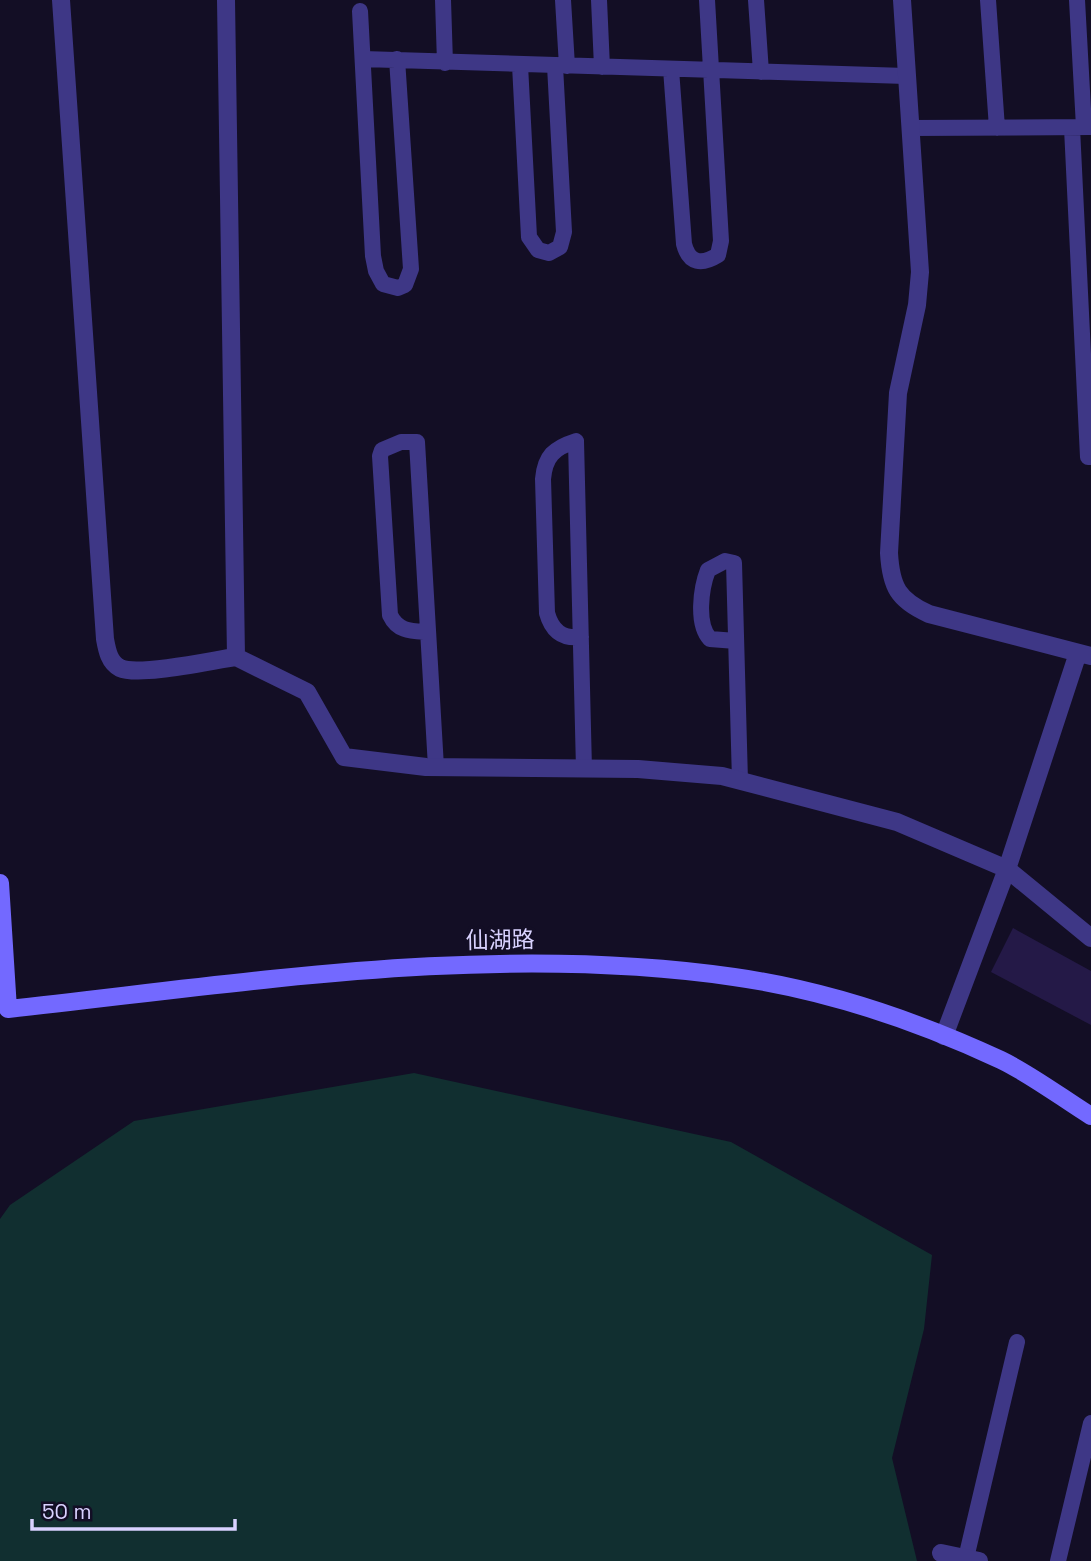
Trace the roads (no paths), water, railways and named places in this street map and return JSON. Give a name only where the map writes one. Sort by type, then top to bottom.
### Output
[{"type":"street","points":[[61,0],[105,639],[108,654],[119,667],[141,671],[236,657],[307,692],[344,757],[436,767],[584,768],[696,773],[740,781],[897,822],[1007,869],[1091,938]]},
{"type":"street","points":[[226,0],[236,657]]},
{"type":"street","points":[[902,0],[920,272],[917,305],[898,393],[890,576],[897,591],[910,605],[929,614],[1084,654],[944,1036]]},
{"type":"street","name":"仙湖路","points":[[0,883],[8,1009],[344,972],[501,962],[655,967],[737,977],[814,993],[908,1020],[1003,1061],[1091,1116]]},
{"type":"street","points":[[941,1553],[972,1560]]},
{"type":"lane","points":[[443,0],[445,63]]},
{"type":"lane","points":[[520,65],[529,237],[538,250],[549,253],[560,247],[564,232],[561,66],[563,0]]},
{"type":"lane","points":[[599,0],[602,67]]},
{"type":"lane","points":[[671,69],[684,244],[686,254],[699,262],[705,262],[718,255],[721,241],[707,0]]},
{"type":"lane","points":[[756,0],[761,72]]},
{"type":"lane","points":[[988,0],[997,128]]},
{"type":"lane","points":[[1077,0],[1088,457],[1091,457]]},
{"type":"lane","points":[[360,11],[373,256],[376,271],[383,284],[398,288],[405,285],[411,270],[397,59]]},
{"type":"lane","points":[[363,59],[906,76]]},
{"type":"lane","points":[[910,128],[1082,127]]},
{"type":"lane","points":[[581,637],[572,638],[557,633],[551,627],[547,613],[543,479],[544,464],[550,453],[562,445],[576,441],[576,455],[581,637],[584,768]]},
{"type":"lane","points":[[428,632],[403,630],[394,624],[390,615],[380,456],[382,450],[401,442],[417,442],[436,767]]},
{"type":"lane","points":[[736,641],[710,639],[704,633],[702,622],[704,580],[708,570],[725,561],[734,563],[740,781]]},
{"type":"lane","points":[[972,1560],[1017,1342]]},
{"type":"lane","points":[[1058,1561],[1091,1423]]}]
